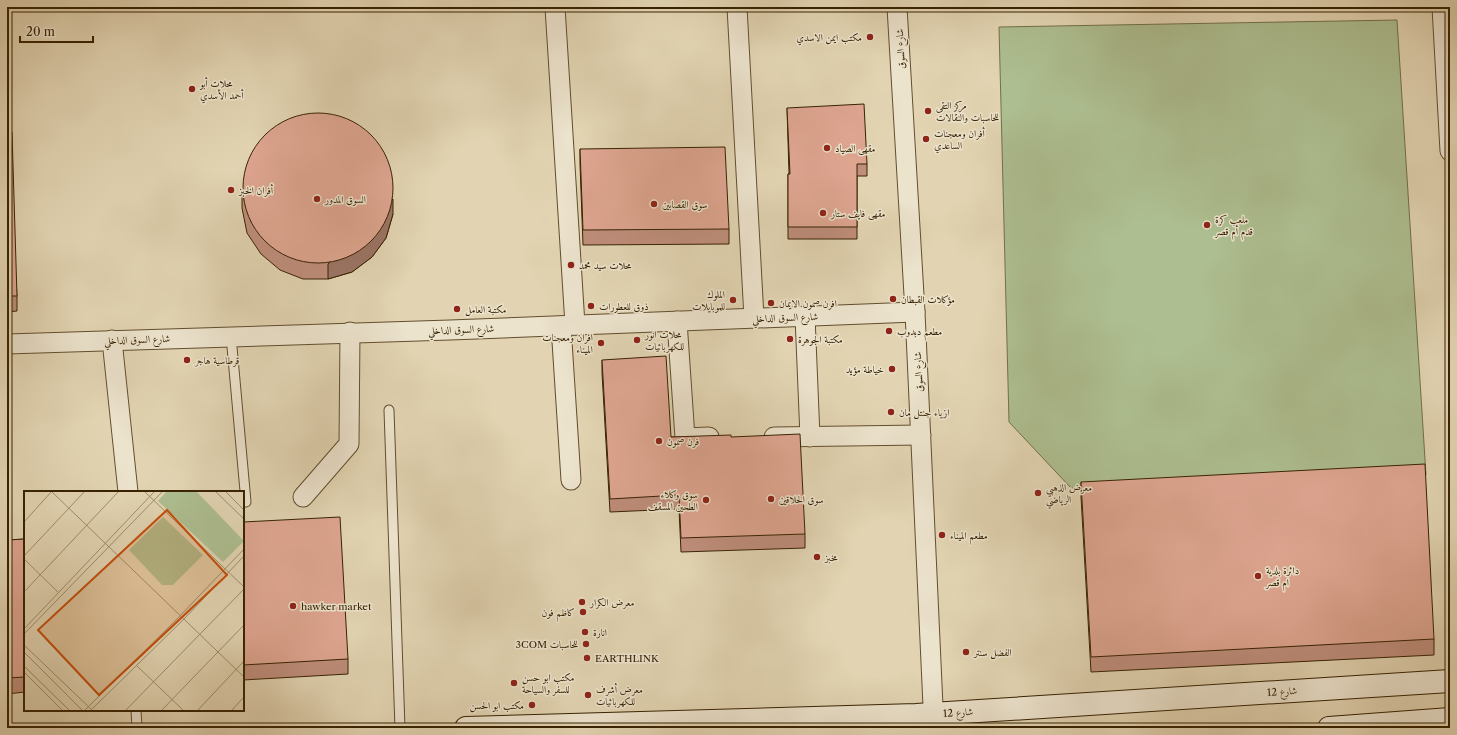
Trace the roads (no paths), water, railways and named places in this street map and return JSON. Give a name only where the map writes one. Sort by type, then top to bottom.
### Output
[{"type":"street","points":[[555,7],[568,325],[571,480]]},
{"type":"street","points":[[737,7],[754,318]]},
{"type":"street","name":"شارع السوق","points":[[897,7],[915,312],[934,721]]},
{"type":"street","points":[[1442,7],[1450,151]]},
{"type":"street","name":"شارع السوق الداخلي","points":[[7,344],[915,312]]},
{"type":"street","points":[[806,316],[810,437]]},
{"type":"street","points":[[677,321],[685,438],[724,437]]},
{"type":"street","points":[[304,497],[349,444],[350,332]]},
{"type":"street","points":[[112,340],[128,491]]},
{"type":"street","points":[[756,437],[921,435]]},
{"type":"street","name":"شارع 12","points":[[466,728],[916,716],[934,721],[1450,681]]},
{"type":"street","points":[[1329,728],[1450,719]]},
{"type":"lane","points":[[231,336],[246,502],[244,502]]},
{"type":"lane","points":[[389,410],[400,728]]},
{"type":"lane","points":[[136,711],[137,728]]},
{"type":"place","name":"مكتب ايمن الاسدي","points":[[870,37]]},
{"type":"place","name":"محلات أبو أحمد الأسدي","points":[[192,89]]},
{"type":"place","name":"مركز التقى للحاسبات والنقالات","points":[[928,111]]},
{"type":"place","name":"أفران ومعجنات الساعدي","points":[[926,139]]},
{"type":"place","name":"مقهى الصياد","points":[[827,148]]},
{"type":"place","name":"أفران الخبز","points":[[231,190]]},
{"type":"place","name":"السوق المدور","points":[[317,199]]},
{"type":"place","name":"سوق القصابين","points":[[654,204]]},
{"type":"place","name":"مقهى فايف ستار","points":[[823,213]]},
{"type":"place","name":"ملعب كرة قدم أم قصر","points":[[1207,225]]},
{"type":"place","name":"محلات سيد محمد","points":[[571,265]]},
{"type":"place","name":"مؤكلات القبطان","points":[[893,299]]},
{"type":"place","name":"الملوك للموبايلات","points":[[733,300]]},
{"type":"place","name":"افرن صمون الايمان","points":[[771,303]]},
{"type":"place","name":"ذوق للعطورات","points":[[591,306]]},
{"type":"place","name":"مكتبة العامل","points":[[457,309]]},
{"type":"place","name":"مطعم دبدوب","points":[[889,331]]},
{"type":"place","name":"مكتبة الجوهرة","points":[[790,339]]},
{"type":"place","name":"محلات انور للكهربائيات","points":[[637,340]]},
{"type":"place","name":"افران ومعجنات الميناء","points":[[601,343]]},
{"type":"place","name":"قرطاسية هاجر","points":[[187,360]]},
{"type":"place","name":"خياطة مؤيد","points":[[892,369]]},
{"type":"place","name":"ازياء جنتل مان","points":[[891,412]]},
{"type":"place","name":"فرن صمون","points":[[659,441]]},
{"type":"place","name":"معرض الذهبي الرياضي","points":[[1038,493]]},
{"type":"place","name":"سوق الحلاقين","points":[[771,499]]},
{"type":"place","name":"سوق وكلاء الطحين المسقف","points":[[706,500]]},
{"type":"place","name":"مطعم الميناء","points":[[942,535]]},
{"type":"place","name":"مخبز","points":[[817,557]]},
{"type":"place","name":"دائرة بلدية ام قصر","points":[[1258,576]]},
{"type":"place","name":"معرض الكرار","points":[[582,602]]},
{"type":"place","name":"hawker market","points":[[293,606]]},
{"type":"place","name":"كاظم فون","points":[[583,612]]},
{"type":"place","name":"انارة","points":[[585,632]]},
{"type":"place","name":"3COM للحاسبات","points":[[586,644]]},
{"type":"place","name":"الفضل سنتر","points":[[966,652]]},
{"type":"place","name":"EARTHLINK","points":[[587,658]]},
{"type":"place","name":"مكتب ابو حسن للسفر والسياحة","points":[[514,683]]},
{"type":"place","name":"معرض أشرف للكهربائيات","points":[[588,695]]},
{"type":"place","name":"مكتب ابو الحسن","points":[[532,705]]}]
